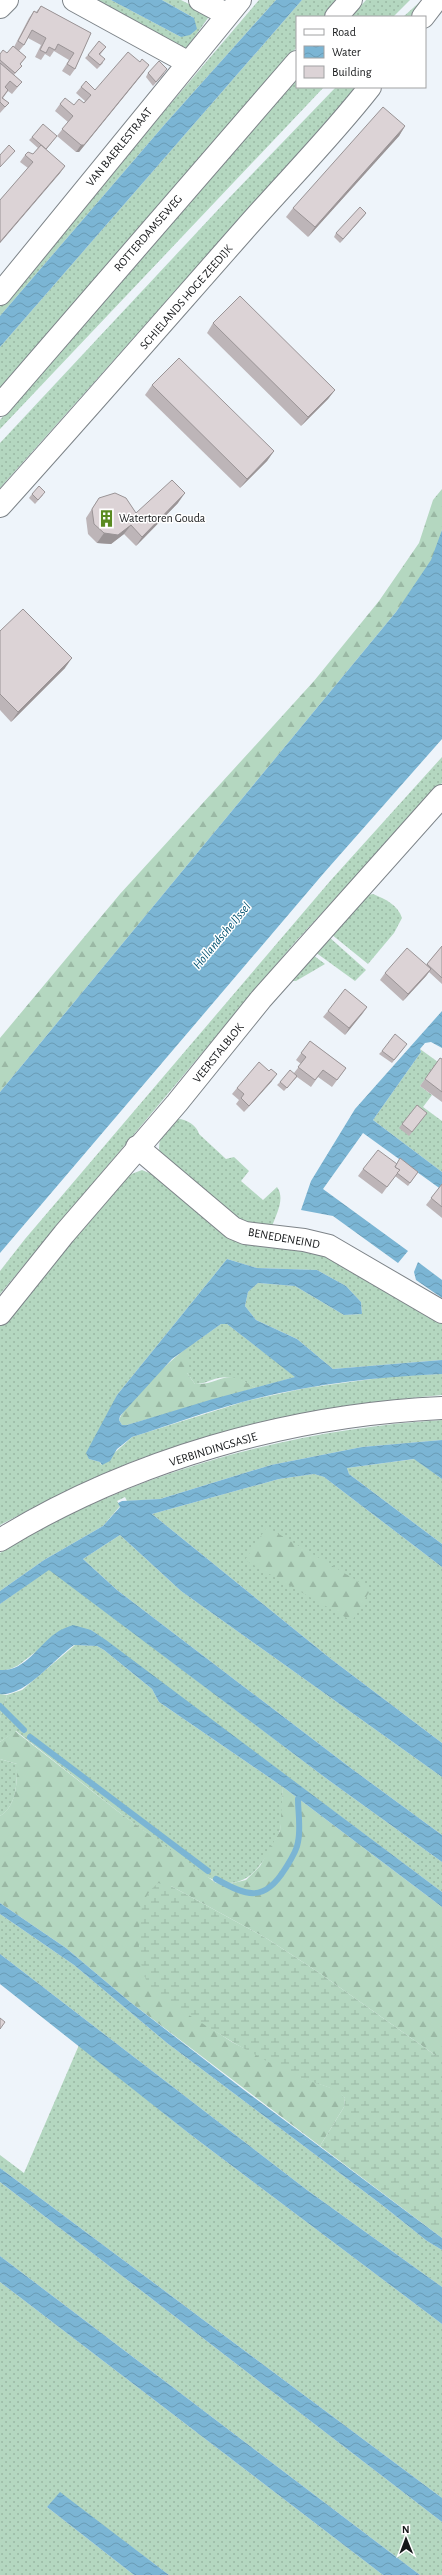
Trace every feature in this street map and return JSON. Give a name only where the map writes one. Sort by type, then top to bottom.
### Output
[{"type":"street","points":[[0,7],[6,0]]},
{"type":"street","points":[[74,0],[187,62]]},
{"type":"street","points":[[200,0],[233,7]]},
{"type":"street","points":[[337,16],[351,0]]},
{"type":"street","points":[[424,16],[436,0]]},
{"type":"street","name":"VAN BAERLESTRAAT","points":[[0,294],[233,7]]},
{"type":"street","name":"ROTTERDAMSEWEG","points":[[0,404],[296,63]]},
{"type":"street","name":"SCHIELANDS HOGE ZEEDIJK","points":[[0,506],[163,324],[244,230],[343,122],[369,88]]},
{"type":"street","name":"VEERSTALBLOK","points":[[0,1314],[137,1147],[177,1103],[266,993],[442,796]]},
{"type":"street","name":"BENEDENEIND","points":[[137,1147],[233,1228],[252,1234],[304,1240],[329,1246],[442,1312]]},
{"type":"street","name":"VERBINDINGSASJE","points":[[0,1540],[77,1499],[136,1474],[208,1448],[272,1431],[347,1417],[442,1408]]},
{"type":"green space","points":[[88,0],[111,0],[181,37],[194,18],[162,0],[181,0],[210,15],[184,52]]},
{"type":"green space","points":[[259,0],[276,0],[165,124],[0,316],[0,304]]},
{"type":"green space","points":[[302,0],[338,0],[324,16],[296,16],[296,48],[0,388],[0,347]]},
{"type":"green space","points":[[366,0],[410,0],[394,16],[352,16]]},
{"type":"green space","points":[[422,0],[411,16],[404,16]]},
{"type":"green space","points":[[296,80],[296,88],[323,88],[0,429],[0,420]]},
{"type":"green space","points":[[335,88],[356,88],[0,488],[0,443],[229,198]]},
{"type":"green space","points":[[442,489],[442,529],[436,552],[431,563],[396,612],[0,1092],[0,1038],[120,894],[314,681],[379,601],[419,543],[433,500]]},
{"type":"green space","points":[[442,757],[442,783],[296,941],[0,1294],[0,1271],[25,1239],[331,880]]},
{"type":"green space","points":[[373,894],[386,900],[394,906],[402,918],[394,933],[368,964],[331,934],[368,895]]},
{"type":"green space","points":[[329,937],[366,970],[355,981],[315,952]]},
{"type":"green space","points":[[313,955],[325,964],[296,981],[290,981]]},
{"type":"green space","points":[[420,1049],[438,1062],[420,1086],[432,1095],[423,1107],[442,1121],[442,1172],[373,1120],[421,1052]]},
{"type":"green space","points":[[178,1119],[185,1120],[196,1128],[199,1134],[226,1159],[234,1157],[249,1171],[241,1181],[263,1200],[277,1187],[280,1202],[271,1229],[248,1227],[160,1155],[159,1144],[163,1134],[173,1122]]},
{"type":"green space","points":[[142,1170],[154,1175],[241,1241],[262,1246],[309,1248],[339,1258],[442,1318],[442,1360],[333,1369],[297,1339],[256,1320],[245,1306],[248,1292],[258,1283],[295,1286],[344,1315],[362,1314],[361,1302],[346,1286],[317,1270],[257,1268],[227,1259],[117,1395],[89,1459],[100,1462],[101,1465],[132,1437],[246,1401],[306,1388],[394,1376],[442,1374],[442,1395],[325,1410],[286,1417],[209,1436],[134,1461],[100,1475],[0,1525],[0,1325],[129,1175]]},
{"type":"green space","points":[[221,1324],[227,1324],[296,1377],[255,1388],[247,1383],[228,1377],[195,1384],[187,1373],[187,1348]]},
{"type":"green space","points":[[187,1348],[187,1373],[195,1384],[205,1384],[230,1377],[236,1378],[255,1388],[127,1425],[122,1425],[119,1420],[123,1412],[139,1392],[160,1371]]},
{"type":"green space","points":[[442,1420],[442,1440],[362,1447],[271,1465],[160,1499],[127,1501],[125,1497],[117,1501],[120,1506],[103,1526],[44,1560],[0,1591],[0,1553],[50,1525],[102,1500],[157,1478],[213,1460],[270,1445],[328,1433],[385,1425]]},
{"type":"green space","points":[[415,1459],[442,1479],[442,1544],[349,1474],[347,1468]]},
{"type":"green space","points":[[314,1474],[324,1477],[442,1567],[442,1743],[331,1659],[152,1514],[279,1479]]},
{"type":"green space","points":[[267,1527],[371,1589],[352,1621],[245,1560]]},
{"type":"green space","points":[[120,1535],[181,1591],[442,1777],[442,1835],[352,1769],[117,1590],[83,1559]]},
{"type":"green space","points":[[49,1569],[327,1779],[442,1862],[442,1892],[91,1630],[47,1646],[17,1666],[7,1670],[0,1670],[0,1604]]},
{"type":"green space","points":[[75,1645],[97,1646],[104,1650],[152,1689],[159,1702],[283,1787],[282,1819],[279,1833],[263,1862],[249,1876],[241,1881],[232,1883],[223,1883],[213,1880],[202,1874],[120,1813],[16,1731],[0,1742],[0,1718],[7,1695],[22,1690]]},
{"type":"green space","points":[[0,1694],[7,1695],[0,1718]]},
{"type":"green space","points":[[15,1731],[120,1813],[216,1883],[229,1884],[246,1880],[260,1866],[280,1831],[283,1787],[442,1907],[442,2055],[435,2055],[318,1972],[266,1938],[171,1886],[140,1954],[145,1976],[154,1991],[232,2042],[302,2078],[337,2090],[345,2098],[344,2107],[320,2146],[130,2002],[66,1948],[0,1903],[0,1816],[6,1812],[13,1800],[17,1778],[17,1764],[0,1759],[0,1742]]},
{"type":"green space","points":[[0,1759],[17,1764],[17,1778],[13,1800],[6,1812],[0,1816]]},
{"type":"green space","points":[[158,1883],[171,1886],[266,1938],[318,1972],[435,2055],[442,2055],[442,2238],[320,2146],[344,2107],[345,2098],[335,2090],[301,2078],[259,2057],[172,2006],[154,1992],[146,1980],[143,1972],[139,1949],[139,1934],[142,1906],[152,1888]]},
{"type":"green space","points":[[0,1914],[74,1965],[167,2043],[382,2205],[427,2241],[442,2250],[442,2287],[307,2190],[0,1954]]},
{"type":"green space","points":[[79,2045],[191,2135],[442,2324],[442,2498],[0,2168],[0,2155],[24,2173]]},
{"type":"green space","points":[[0,2182],[442,2522],[442,2575],[420,2575],[0,2256]]},
{"type":"green space","points":[[0,2282],[383,2575],[169,2575],[60,2493],[47,2507],[134,2575],[0,2575]]},
{"type":"water","points":[[111,0],[162,0],[194,18],[197,29],[190,35],[181,37]]},
{"type":"water","points":[[276,0],[302,0],[0,347],[0,316],[165,124]]},
{"type":"water","name":"Hollandsche IJssel","points":[[442,530],[442,739],[323,874],[0,1253],[0,1092],[396,612],[431,560]]},
{"type":"water","points":[[442,1011],[442,1048],[431,1042],[425,1043],[420,1049],[421,1052],[373,1120],[442,1172],[442,1190],[363,1133],[323,1189],[408,1251],[398,1263],[333,1216],[301,1210],[311,1181],[355,1109]]},
{"type":"water","points":[[227,1259],[257,1268],[317,1270],[346,1286],[361,1302],[362,1314],[344,1315],[295,1286],[258,1283],[248,1292],[245,1306],[256,1320],[297,1339],[333,1369],[442,1360],[442,1374],[343,1382],[270,1395],[218,1409],[132,1437],[117,1449],[110,1461],[102,1465],[100,1462],[89,1459],[86,1453],[117,1395]],"holes":[[[221,1324],[227,1324],[295,1377],[213,1399],[127,1425],[122,1425],[119,1420],[120,1416],[172,1359]]]},
{"type":"water","points":[[418,1262],[442,1280],[442,1298],[416,1280],[414,1272]]},
{"type":"water","points":[[442,1440],[442,1479],[414,1459],[347,1468],[349,1474],[442,1544],[442,1567],[324,1477],[314,1474],[279,1479],[152,1514],[331,1659],[442,1743],[442,1777],[181,1591],[120,1535],[83,1559],[117,1590],[352,1769],[442,1835],[442,1862],[327,1779],[49,1570],[0,1604],[0,1591],[44,1560],[103,1526],[120,1507],[118,1503],[122,1501],[160,1499],[271,1465],[362,1447]]},
{"type":"water","points":[[73,1625],[91,1630],[106,1640],[442,1892],[442,1907],[283,1787],[159,1702],[152,1689],[97,1646],[74,1645],[29,1684],[19,1690],[0,1694],[0,1670],[17,1667],[31,1657],[49,1638],[62,1629]]},
{"type":"water","points":[[0,1903],[66,1948],[130,2002],[244,2090],[442,2238],[442,2250],[427,2241],[382,2205],[167,2043],[74,1965],[0,1914]]},
{"type":"water","points":[[0,1954],[307,2190],[442,2287],[442,2324],[191,2135],[0,1984]]},
{"type":"water","points":[[0,2168],[442,2498],[442,2522],[0,2182]]},
{"type":"water","points":[[0,2256],[420,2575],[383,2575],[0,2282]]},
{"type":"water","points":[[60,2492],[169,2575],[134,2575],[47,2507]]},
{"type":"building","points":[[41,6],[91,33],[75,69],[67,64],[74,53],[58,44],[55,50],[49,47],[46,53],[40,50],[46,38],[32,30],[24,45],[18,41],[34,11],[37,13]]},
{"type":"building","points":[[99,41],[106,47],[99,54],[105,59],[100,65],[88,55]]},
{"type":"building","points":[[13,46],[26,57],[20,64],[22,66],[15,73],[0,60],[0,54],[3,50],[7,53]]},
{"type":"building","points":[[128,52],[140,62],[142,59],[149,65],[84,145],[81,145],[62,129],[73,116],[60,104],[65,98],[74,105],[79,99],[84,103],[91,95],[81,87],[86,81],[95,90]]},
{"type":"building","points":[[159,61],[167,69],[156,82],[148,73]]},
{"type":"building","points":[[0,63],[22,82],[17,87],[10,81],[5,87],[8,90],[2,98],[9,103],[5,107],[0,102]]},
{"type":"building","points":[[383,107],[405,126],[315,227],[293,208]]},
{"type":"building","points":[[43,124],[57,136],[46,149],[32,137]]},
{"type":"building","points":[[9,145],[15,151],[0,167],[0,155]]},
{"type":"building","points":[[41,145],[65,166],[0,242],[0,200],[33,162],[25,155],[28,152],[33,154]]},
{"type":"building","points":[[360,207],[366,213],[343,239],[336,233]]},
{"type":"building","points":[[240,296],[335,390],[308,417],[213,323]]},
{"type":"building","points":[[179,358],[274,451],[247,479],[152,385]]},
{"type":"building","name":"Watertoren Gouda","points":[[172,480],[185,493],[142,537],[131,525],[118,535],[104,533],[94,524],[92,509],[99,498],[115,493],[126,498],[136,513]]},
{"type":"building","points":[[39,486],[45,492],[38,500],[32,494]]},
{"type":"building","points":[[23,609],[72,658],[18,712],[0,694],[0,631]]},
{"type":"building","points":[[442,946],[442,978],[427,964]]},
{"type":"building","points":[[407,948],[431,969],[408,994],[385,973]]},
{"type":"building","points":[[345,989],[367,1007],[349,1028],[328,1011]]},
{"type":"building","points":[[395,1034],[407,1044],[394,1060],[382,1051]]},
{"type":"building","points":[[310,1041],[346,1068],[337,1080],[323,1070],[315,1080],[298,1067],[306,1057],[301,1053]]},
{"type":"building","points":[[440,1058],[442,1059],[442,1092],[425,1079]]},
{"type":"building","points":[[259,1062],[269,1071],[271,1069],[277,1074],[249,1106],[241,1098],[244,1094],[237,1088]]},
{"type":"building","points":[[290,1070],[297,1076],[287,1088],[280,1082]]},
{"type":"building","points":[[417,1105],[427,1113],[412,1132],[402,1124]]},
{"type":"building","points":[[378,1150],[397,1164],[395,1167],[400,1170],[387,1187],[363,1169]]},
{"type":"building","points":[[400,1158],[418,1172],[410,1183],[397,1173],[400,1170],[395,1167]]},
{"type":"building","points":[[442,1184],[442,1207],[431,1198]]},
{"type":"building","points":[[0,2018],[5,2022],[0,2029]]},
{"type":"waterway","points":[[0,1706],[24,1730]]},
{"type":"waterway","points":[[30,1737],[208,1871]]},
{"type":"waterway","points":[[216,1879],[246,1892],[262,1892],[270,1887],[285,1869],[296,1849],[299,1831],[298,1799]]},
{"type":"place","name":"Watertoren Gouda","points":[[106,518]]}]
